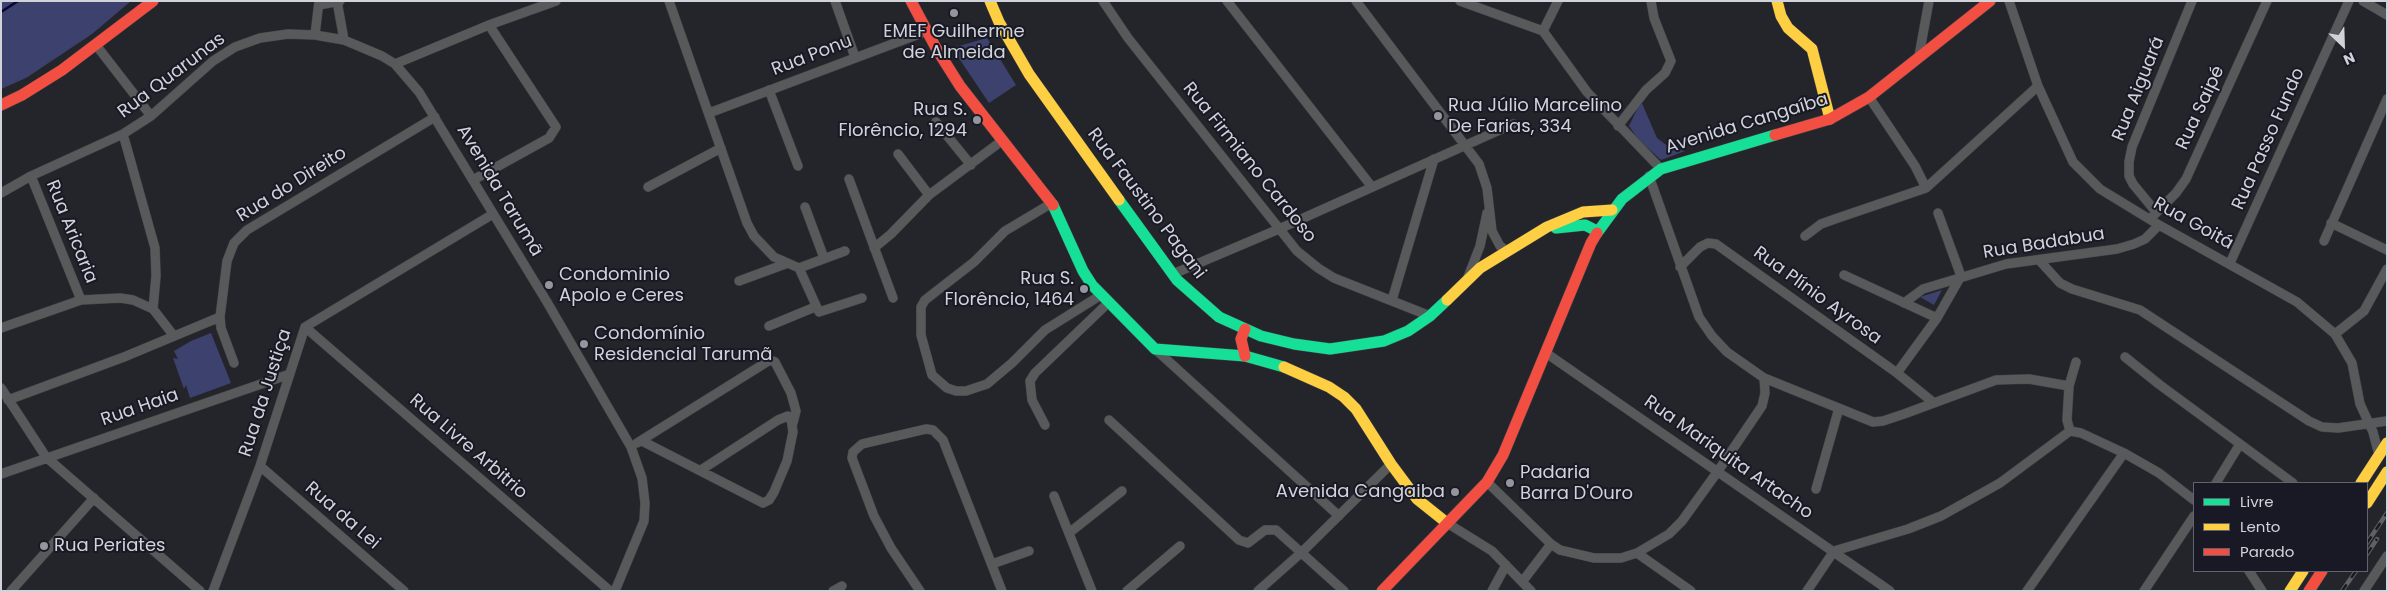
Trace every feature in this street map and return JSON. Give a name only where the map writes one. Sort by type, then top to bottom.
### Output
[{"type":"street","points":[[1,104],[30,90],[96,45],[153,1]]},
{"type":"street","points":[[395,64],[489,25],[556,1]]},
{"type":"street","points":[[669,1],[747,223],[754,236],[768,252],[799,268],[815,307],[819,312],[828,311],[862,298]]},
{"type":"street","points":[[835,1],[855,57]]},
{"type":"street","points":[[910,1],[960,86],[1052,203],[1083,271],[1104,299],[1155,349],[1339,516]]},
{"type":"street","name":"Rua Faustino Pagani","points":[[990,1],[999,22],[1029,74],[1173,274],[1199,301],[1219,318],[1280,341],[1316,348],[1353,347],[1384,341],[1408,331],[1430,316],[1480,268],[1507,251],[1570,216],[1595,210],[1612,210]]},
{"type":"street","name":"Rua Firmiano Cardoso","points":[[1103,1],[1128,38],[1297,251],[1318,268],[1350,285],[1430,316]]},
{"type":"street","points":[[1228,1],[1372,187]]},
{"type":"street","points":[[1356,1],[1466,145],[1481,170],[1489,200],[1492,231],[1500,246],[1507,251]]},
{"type":"street","points":[[1460,1],[1542,31],[1587,92],[1661,169]]},
{"type":"street","points":[[1542,31],[1558,1]]},
{"type":"street","points":[[1618,126],[1646,90],[1665,73],[1671,61],[1654,18],[1651,1]]},
{"type":"street","points":[[1777,1],[1781,16],[1788,28],[1812,49],[1830,119]]},
{"type":"street","points":[[1918,56],[1929,1]]},
{"type":"street","name":"Avenida Cangaíba","points":[[1447,523],[1487,482],[1503,455],[1597,231],[1612,210],[1649,176],[1661,169],[1830,119],[1869,97],[1918,56],[1990,1]]},
{"type":"street","name":"Rua Goitá","points":[[2008,1],[2038,86],[2073,162],[2100,189],[2153,216],[2159,225],[2297,302],[2335,334],[2352,363],[2360,404],[2369,422],[2379,455]]},
{"type":"street","name":"Rua Aiguará","points":[[2153,216],[2129,176],[2129,162],[2132,147],[2192,1]]},
{"type":"street","name":"Rua Saipé","points":[[2153,216],[2176,193],[2186,179],[2267,1]]},
{"type":"street","name":"Rua Passo Fundo","points":[[2230,263],[2349,1]]},
{"type":"street","points":[[2363,1],[2387,15]]},
{"type":"street","points":[[315,34],[319,3],[338,2],[344,40]]},
{"type":"street","points":[[473,180],[549,138],[556,127],[489,25]]},
{"type":"street","name":"Rua Ponu","points":[[709,113],[926,31]]},
{"type":"street","name":"Rua Quarunas","points":[[1,193],[31,176],[122,134],[151,116],[213,61],[234,47],[260,38],[288,34],[315,34],[344,40]]},
{"type":"street","name":"Avenida Tarumã","points":[[344,40],[382,56],[395,64],[407,77],[435,117],[631,447],[642,478],[645,503],[644,521],[615,591]]},
{"type":"street","points":[[96,45],[151,116]]},
{"type":"street","points":[[1806,236],[1821,224],[1926,188],[2038,86]]},
{"type":"street","points":[[769,90],[798,166]]},
{"type":"street","points":[[1869,97],[1914,166],[1926,188]]},
{"type":"street","points":[[2324,241],[2387,99]]},
{"type":"street","name":"Rua do Direito","points":[[220,317],[226,261],[239,237],[435,117]]},
{"type":"street","points":[[936,122],[971,165]]},
{"type":"street","points":[[1173,274],[1279,229],[1513,124]]},
{"type":"street","points":[[122,134],[155,248],[156,276],[152,309]]},
{"type":"street","points":[[874,248],[891,234],[929,195],[1003,140]]},
{"type":"street","points":[[648,187],[721,148]]},
{"type":"street","points":[[898,154],[929,195]]},
{"type":"street","points":[[1392,300],[1434,159]]},
{"type":"street","name":"Rua Aricaria","points":[[31,176],[81,300]]},
{"type":"street","points":[[1649,176],[1680,268],[1699,317],[1712,336],[1727,352],[1764,378],[1873,422],[1884,421],[1978,386],[2012,378],[2069,386]]},
{"type":"street","points":[[849,178],[893,298]]},
{"type":"street","points":[[1466,281],[1480,246],[1489,200]]},
{"type":"street","points":[[1052,203],[1005,231],[974,262],[926,300],[921,307],[921,335],[932,375],[947,388],[956,391],[971,390],[987,384],[1012,363],[1045,330],[1104,299]]},
{"type":"street","points":[[805,207],[824,258]]},
{"type":"street","points":[[1897,373],[1937,318],[1961,276],[1938,213]]},
{"type":"street","name":"Rua da Justiça","points":[[213,591],[260,466],[305,327],[493,214]]},
{"type":"street","points":[[2331,222],[2387,250]]},
{"type":"street","name":"Rua Faustino Pagani","points":[[1539,233],[1572,225],[1585,226],[1597,231]]},
{"type":"street","name":"Rua Badabua","points":[[1904,303],[1923,289],[2006,264],[2118,249],[2145,239],[2159,225]]},
{"type":"street","name":"Rua Plínio Ayrosa","points":[[1680,268],[1700,247],[1708,243],[1716,244],[1897,373],[1934,403]]},
{"type":"street","points":[[799,268],[845,251]]},
{"type":"street","points":[[2040,260],[2060,282],[2072,289],[2140,310],[2322,427],[2338,428],[2369,422],[2387,421]]},
{"type":"street","points":[[739,281],[788,263]]},
{"type":"street","points":[[2335,334],[2364,311],[2387,269]]},
{"type":"street","points":[[1844,275],[1937,318]]},
{"type":"street","points":[[1,328],[81,300],[120,298],[133,300],[152,309],[174,336]]},
{"type":"street","points":[[1045,424],[1032,400],[1030,381],[1035,373],[1104,299]]},
{"type":"street","points":[[769,326],[815,307]]},
{"type":"street","points":[[8,400],[220,317],[234,363]]},
{"type":"street","name":"Rua Livre Arbitrio","points":[[305,327],[610,591]]},
{"type":"street","points":[[1245,329],[1241,339],[1245,356]]},
{"type":"street","points":[[1273,363],[1279,353],[1280,341]]},
{"type":"street","points":[[1155,349],[1202,351],[1245,356],[1273,363],[1329,387],[1344,397],[1368,427],[1390,464],[1417,500],[1447,523],[1479,542],[1506,565],[1531,591]]},
{"type":"street","name":"Rua Mariquita Artacho","points":[[1546,353],[1890,591]]},
{"type":"street","points":[[2125,357],[2160,386],[2292,482]]},
{"type":"street","points":[[631,447],[770,360],[775,362],[791,393],[796,411],[792,443],[787,461],[774,492],[766,502],[750,498],[642,441]]},
{"type":"street","points":[[2070,431],[2067,420],[2069,386],[2076,362]]},
{"type":"street","name":"Rua Haia","points":[[1,474],[290,374]]},
{"type":"street","points":[[1487,482],[1551,544],[1560,550],[1594,558],[1621,558],[1637,553],[1669,534],[1682,521],[1762,406],[1765,393],[1764,378]]},
{"type":"street","points":[[1,388],[46,457],[200,591]]},
{"type":"street","points":[[1816,489],[1839,408]]},
{"type":"street","points":[[700,470],[778,420],[788,416],[793,423]]},
{"type":"street","points":[[1109,420],[1239,540],[1248,543],[1265,530],[1272,528],[1302,552],[1344,591]]},
{"type":"street","points":[[920,591],[882,532],[854,466],[853,452],[862,444],[926,429],[939,433],[943,440],[1002,591]]},
{"type":"street","points":[[1807,591],[1834,551],[1908,529],[1941,516],[2000,483],[2070,431],[2081,433],[2124,453],[2159,473],[2193,499]]},
{"type":"street","points":[[2362,482],[2387,443]]},
{"type":"street","points":[[2217,482],[2240,444]]},
{"type":"street","points":[[2027,591],[2124,453]]},
{"type":"street","points":[[1258,591],[1302,552],[1390,464]]},
{"type":"street","name":"Rua da Lei","points":[[260,466],[404,591]]},
{"type":"street","points":[[2368,501],[2387,472]]},
{"type":"street","points":[[1069,533],[1122,491]]},
{"type":"street","points":[[1054,496],[1092,591]]},
{"type":"street","points":[[11,591],[94,498]]},
{"type":"street","points":[[2144,591],[2193,518]]},
{"type":"street","points":[[1382,591],[1447,523]]},
{"type":"street","points":[[1522,582],[1551,544]]},
{"type":"street","points":[[1127,591],[1180,546]]},
{"type":"street","points":[[992,564],[1029,551]]},
{"type":"street","points":[[1637,553],[1691,591]]},
{"type":"street","points":[[2364,591],[2387,556]]},
{"type":"street","points":[[1492,591],[1506,565]]},
{"type":"street","points":[[2251,572],[2262,591]]},
{"type":"street","points":[[2290,591],[2302,572]]},
{"type":"street","points":[[2309,591],[2321,572]]},
{"type":"street","points":[[833,591],[842,586]]},
{"type":"shaded area","points":[[1,1],[131,1],[92,34],[26,78],[1,89]]},
{"type":"shaded area","points":[[987,38],[1016,85],[989,103],[952,48]]},
{"type":"shaded area","points":[[1641,101],[1657,138],[1670,148],[1685,151],[1661,160],[1638,139],[1629,126]]},
{"type":"shaded area","points":[[1942,290],[1934,305],[1920,297]]},
{"type":"shaded area","points":[[211,333],[231,383],[190,398],[186,385],[184,389],[173,358],[178,359],[174,351],[191,341]]},
{"type":"waterway","points":[[1,12],[18,1]]},
{"type":"railway","points":[[2368,542],[2387,513]]},
{"type":"railway","points":[[2368,552],[2377,539]]},
{"type":"railway","points":[[2342,591],[2355,572]]},
{"type":"traffic: fast","points":[[1597,233],[1622,199],[1661,169],[1775,135]]},
{"type":"traffic: fast","points":[[1119,200],[1177,280],[1219,317],[1261,336],[1294,344],[1330,349],[1384,341],[1408,331],[1430,316],[1447,300]]},
{"type":"traffic: fast","points":[[1053,205],[1083,271],[1092,285],[1155,349],[1245,356],[1284,367]]},
{"type":"traffic: fast","points":[[1556,228],[1585,225],[1597,231]]},
{"type":"traffic: slow","points":[[990,1],[999,22],[1029,74],[1119,200]]},
{"type":"traffic: slow","points":[[1777,1],[1781,16],[1788,28],[1812,49],[1830,119]]},
{"type":"traffic: slow","points":[[1447,300],[1480,268],[1547,227],[1583,212],[1612,210]]},
{"type":"traffic: slow","points":[[1284,367],[1329,387],[1344,397],[1356,409],[1391,464],[1417,499],[1447,523]]},
{"type":"traffic: slow","points":[[2362,482],[2387,443]]},
{"type":"traffic: slow","points":[[2368,501],[2387,472]]},
{"type":"traffic: slow","points":[[2290,591],[2302,572]]},
{"type":"traffic: jam","points":[[1,105],[22,95],[62,70],[153,1]]},
{"type":"traffic: jam","points":[[911,1],[936,48],[960,86],[1053,205]]},
{"type":"traffic: jam","points":[[1775,135],[1830,119],[1869,97],[1990,1]]},
{"type":"traffic: jam","points":[[1382,591],[1487,482],[1503,455],[1591,243],[1597,233]]},
{"type":"traffic: jam","points":[[1245,329],[1241,339],[1245,356]]},
{"type":"traffic: jam","points":[[2309,591],[2321,572]]},
{"type":"place","name":"EMEF Guilherme de Almeida","points":[[954,13]]},
{"type":"place","name":"Rua Júlio Marcelino De Farias, 334","points":[[1438,116]]},
{"type":"place","name":"Rua S. Florêncio, 1294","points":[[977,120]]},
{"type":"place","name":"Condominio Apolo e Ceres","points":[[549,285]]},
{"type":"place","name":"Rua S. Florêncio, 1464","points":[[1084,289]]},
{"type":"place","name":"Condomínio Residencial Tarumã","points":[[584,344]]},
{"type":"place","name":"Padaria Barra D'Ouro","points":[[1510,483]]},
{"type":"place","name":"Avenida Cangaiba","points":[[1455,492]]},
{"type":"place","name":"Rua Periates","points":[[44,546]]}]
